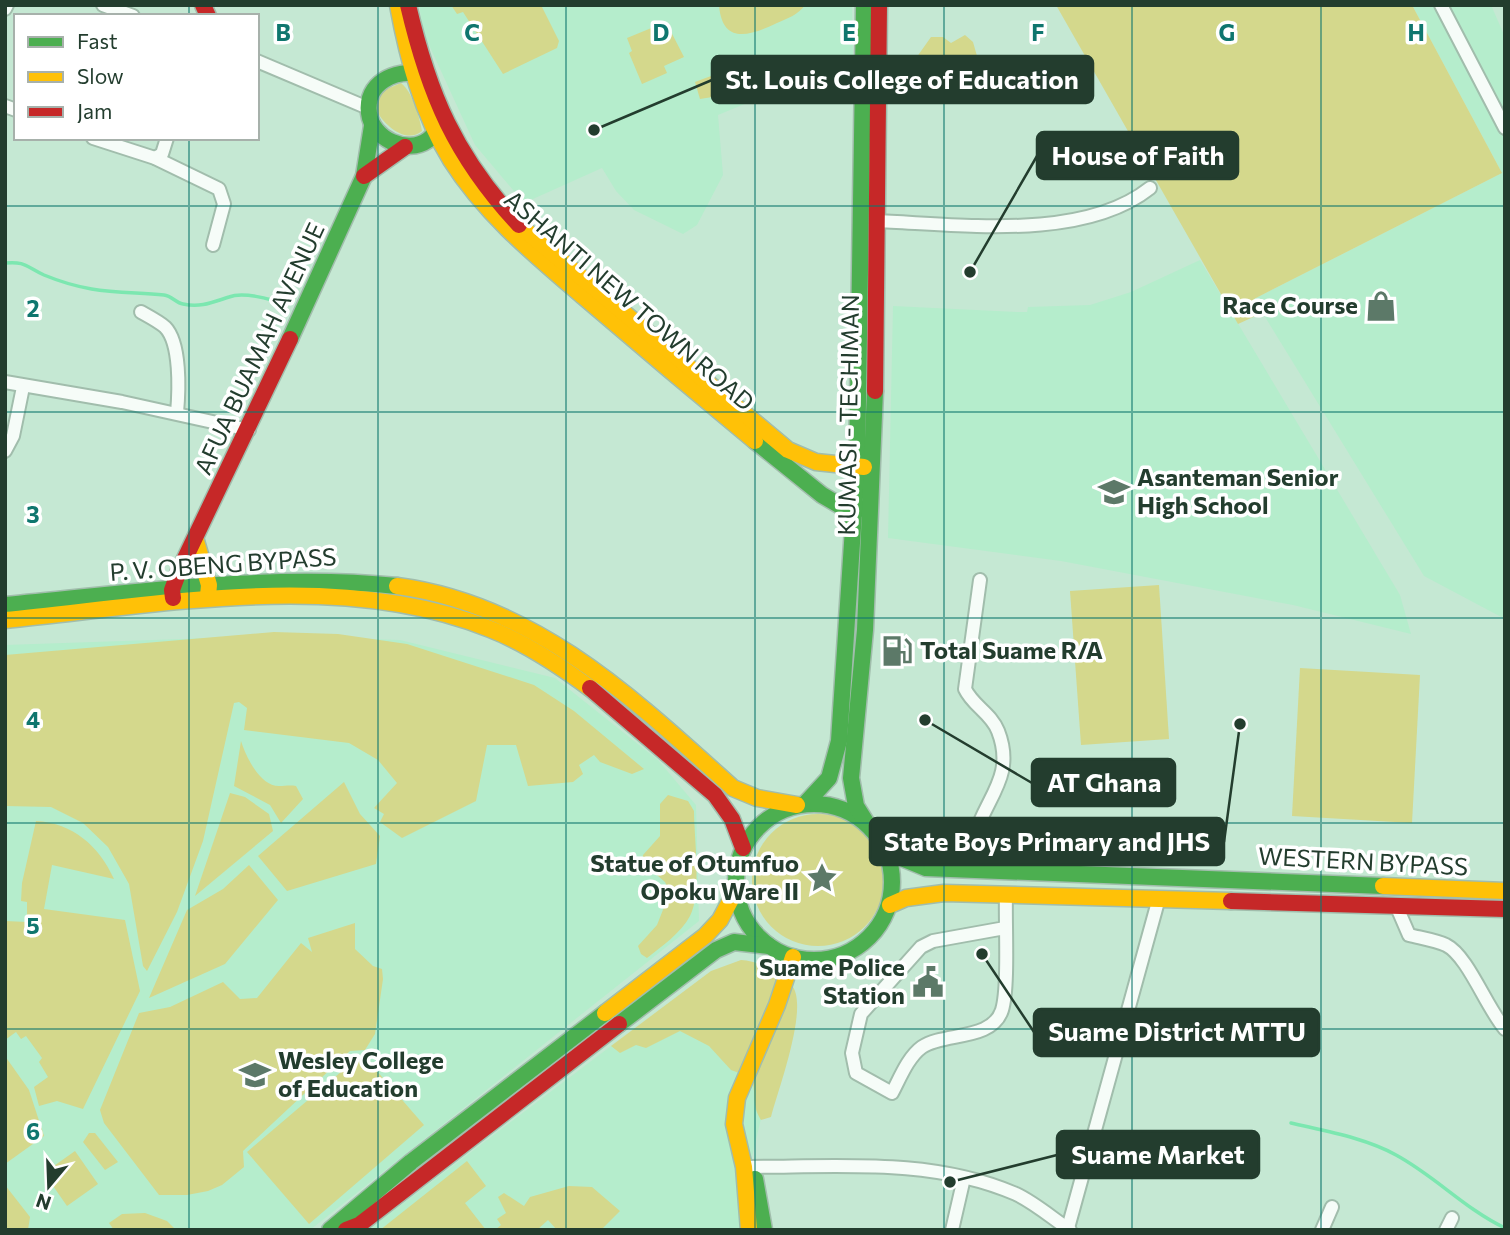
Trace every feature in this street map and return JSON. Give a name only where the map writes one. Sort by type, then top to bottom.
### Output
[{"type":"main road","points":[[398,5],[411,74],[376,86],[368,108],[372,126],[386,141],[411,147],[428,146],[450,155]]},
{"type":"main road","name":"ASHANTI NEW TOWN ROAD","points":[[408,5],[411,74],[450,155],[483,204],[530,250],[704,400],[822,495],[863,509]]},
{"type":"main road","name":"KUMASI - TECHIMAN","points":[[864,5],[865,467]]},
{"type":"main road","name":"KUMASI - TECHIMAN","points":[[801,804],[829,778],[839,741],[863,509],[876,220],[879,5]]},
{"type":"main road","name":"ASHANTI NEW TOWN ROAD","points":[[411,74],[444,114],[465,157],[506,211],[715,390],[802,458],[865,467]]},
{"type":"main road","points":[[411,147],[437,131],[444,114]]},
{"type":"main road","name":"AFUA BUAMAH AVENUE","points":[[173,597],[196,541],[364,177],[371,149],[372,126]]},
{"type":"main road","name":"AFUA BUAMAH AVENUE","points":[[364,177],[411,147]]},
{"type":"main road","name":"KUMASI - TECHIMAN","points":[[863,509],[864,630],[851,778],[856,806],[866,822]]},
{"type":"main road","points":[[196,541],[208,593]]},
{"type":"main road","name":"P. V. OBENG BYPASS","points":[[5,620],[299,578],[350,578],[424,591],[489,610],[532,630],[591,666],[733,788],[757,798],[801,804]]},
{"type":"main road","name":"P. V. OBENG BYPASS","points":[[208,593],[347,597],[423,609],[487,628],[541,655],[596,689],[705,785],[731,817],[743,849]]},
{"type":"main road","name":"P. V. OBENG BYPASS","points":[[5,605],[173,597]]},
{"type":"main road","points":[[346,1230],[359,1224],[407,1189],[510,1106],[716,950],[734,942],[769,946],[793,957],[822,960],[855,949],[871,937],[883,921],[890,905],[893,877],[887,852],[866,822],[838,807],[801,804],[765,821],[743,849],[737,869],[736,890],[742,911],[753,930],[769,946]]},
{"type":"main road","name":"WESTERN BYPASS","points":[[887,852],[913,865],[926,868],[1505,891]]},
{"type":"main road","points":[[1284,901],[1285,881]]},
{"type":"main road","points":[[330,1230],[411,1162],[705,936],[720,920],[736,890]]},
{"type":"main road","name":"WESTERN BYPASS","points":[[890,905],[906,898],[944,893],[1505,909]]},
{"type":"main road","points":[[749,1230],[744,1167],[734,1124],[737,1098],[777,1004],[793,957]]},
{"type":"main road","points":[[744,1167],[754,1178],[764,1230]]},
{"type":"street","points":[[103,5],[128,14]]},
{"type":"street","points":[[1441,5],[1505,128]]},
{"type":"street","points":[[259,62],[368,108]]},
{"type":"street","points":[[99,140],[155,158],[219,189],[224,204],[213,245]]},
{"type":"street","points":[[155,158],[162,154],[166,140]]},
{"type":"street","points":[[876,220],[977,225],[1069,220],[1093,216],[1130,202],[1150,188]]},
{"type":"street","points":[[141,312],[166,327],[173,345],[179,386],[177,413]]},
{"type":"street","points":[[5,382],[177,413],[249,430]]},
{"type":"street","points":[[5,451],[13,436],[23,387]]},
{"type":"street","points":[[971,870],[975,836],[996,795],[1003,773],[1003,746],[997,727],[988,714],[970,699],[965,689],[979,580]]},
{"type":"street","points":[[1005,928],[933,941],[921,947],[860,1014],[852,1053],[856,1073],[892,1093],[918,1049],[935,1039],[974,1032],[992,1025],[1002,1010],[1005,928],[1006,895]]},
{"type":"street","points":[[744,1167],[913,1168],[964,1178],[1017,1195],[1069,1229],[1159,898]]},
{"type":"street","points":[[1396,905],[1409,935],[1447,946],[1470,968],[1477,988],[1505,1029]]},
{"type":"street","points":[[952,1230],[964,1178]]},
{"type":"street","points":[[1322,1230],[1332,1207]]},
{"type":"shaded area","points":[[419,5],[852,5],[853,59],[718,115],[723,175],[697,225],[683,234],[634,210],[616,191],[602,168],[524,203],[475,145],[424,34]]},
{"type":"shaded area","points":[[451,5],[541,5],[559,41],[557,48],[503,74],[463,12],[457,14]]},
{"type":"shaded area","points":[[805,5],[796,14],[785,19],[758,31],[740,34],[726,27],[719,6]]},
{"type":"shaded area","points":[[1056,5],[1412,5],[1502,173],[1254,299],[1262,313],[1238,324]]},
{"type":"shaded area","name":"Race Course","points":[[1412,5],[1491,5],[1505,37],[1505,619],[1424,576],[1254,299],[1502,173]]},
{"type":"shaded area","points":[[666,22],[684,57],[664,66],[667,73],[642,84],[629,53],[632,51],[627,38]]},
{"type":"shaded area","points":[[965,35],[973,42],[979,63],[974,68],[924,66],[914,61],[931,37],[943,37],[951,43]]},
{"type":"shaded area","points":[[727,70],[737,93],[700,99],[695,82]]},
{"type":"shaded area","points":[[401,83],[412,99],[419,119],[422,131],[416,135],[409,136],[395,131],[383,121],[376,109],[382,91]]},
{"type":"shaded area","name":"Asanteman Senior High School","points":[[1200,260],[1400,595],[1411,634],[1293,605],[1061,561],[888,538],[893,306],[1027,312],[1028,307],[1090,305],[1131,292]]},
{"type":"shaded area","points":[[1159,585],[1169,739],[1081,745],[1070,591]]},
{"type":"shaded area","points":[[274,632],[338,634],[407,644],[534,685],[574,711],[644,769],[632,774],[600,762],[594,755],[579,765],[583,774],[573,782],[528,786],[516,745],[487,745],[476,801],[402,838],[380,822],[384,814],[374,808],[397,783],[378,760],[349,743],[244,730],[247,708],[239,702],[234,703],[203,841],[177,912],[147,971],[143,966],[129,884],[108,847],[83,823],[51,807],[5,806],[5,655]]},
{"type":"shaded area","name":"Wesley College of Education","points":[[268,636],[400,640],[555,678],[658,760],[696,805],[699,921],[310,1230],[5,1230],[5,645]]},
{"type":"shaded area","points":[[1300,668],[1420,675],[1412,823],[1292,816]]},
{"type":"shaded area","points":[[241,741],[246,755],[260,776],[272,785],[296,786],[303,799],[281,823],[270,805],[234,786]]},
{"type":"shaded area","points":[[344,782],[360,814],[380,836],[376,864],[287,891],[258,856]]},
{"type":"shaded area","points":[[230,793],[245,797],[269,814],[273,831],[195,896]]},
{"type":"shaded area","points":[[668,795],[688,801],[694,811],[696,894],[690,916],[682,928],[647,958],[641,954],[638,946],[657,925],[670,892],[665,882],[642,862],[643,855],[660,836],[660,804]]},
{"type":"shaded area","points":[[818,814],[843,819],[855,825],[873,843],[879,855],[884,880],[879,905],[873,917],[855,935],[843,941],[818,946],[793,941],[781,935],[763,917],[757,905],[752,880],[757,855],[763,843],[781,825],[793,819]]},
{"type":"shaded area","points":[[36,821],[62,826],[83,838],[101,856],[114,879],[52,865],[44,909],[125,920],[140,991],[83,1109],[57,1101],[39,1106],[34,1087],[48,1077],[39,1062],[42,1058],[26,1036],[21,1039],[16,1032],[5,1040],[5,921],[27,922],[27,902],[21,901],[22,883]]},
{"type":"shaded area","points":[[249,865],[278,900],[225,964],[149,998],[187,910],[223,889]]},
{"type":"shaded area","points":[[355,923],[355,949],[373,966],[382,969],[383,979],[375,1034],[365,1050],[350,1051],[243,1151],[244,1167],[222,1185],[187,1195],[159,1195],[104,1123],[100,1110],[139,1013],[170,1007],[223,982],[240,999],[257,998],[301,943],[312,952],[308,938]]},
{"type":"shaded area","points":[[741,960],[755,962],[777,972],[789,981],[797,998],[794,1031],[785,1070],[771,1117],[761,1120],[750,1077],[731,1070],[709,1046],[680,1031],[646,1048],[636,1045],[620,1053],[611,1046],[711,971]]},
{"type":"shaded area","points":[[717,973],[789,1002],[743,1194],[748,1230],[368,1230],[611,1046]]},
{"type":"shaded area","points":[[362,1054],[424,1125],[309,1224],[247,1152]]},
{"type":"shaded area","points":[[5,1056],[29,1090],[44,1136],[5,1164]]},
{"type":"shaded area","points":[[89,1133],[95,1133],[118,1162],[105,1170],[83,1142]]},
{"type":"shaded area","points":[[75,1151],[98,1184],[67,1206],[44,1173]]},
{"type":"shaded area","points":[[467,1161],[486,1186],[465,1203],[486,1230],[380,1230]]},
{"type":"shaded area","points":[[5,1185],[30,1217],[28,1230],[5,1230]]},
{"type":"shaded area","points":[[569,1186],[592,1187],[620,1211],[601,1230],[557,1230],[548,1220],[537,1230],[495,1230],[501,1225],[497,1219],[506,1213],[498,1197],[504,1193],[524,1206],[530,1197]]},
{"type":"shaded area","points":[[145,1213],[167,1221],[176,1230],[114,1230],[109,1223],[122,1214]]},
{"type":"waterway","points":[[5,263],[22,264],[76,286],[104,291],[164,295],[189,305],[207,304],[241,295],[282,304]]},
{"type":"waterway","points":[[1291,1123],[1384,1149],[1410,1163],[1477,1212],[1505,1228]]},
{"type":"traffic: fast","points":[[805,804],[829,778],[839,741],[857,467],[864,5]]},
{"type":"traffic: fast","points":[[420,74],[392,76],[377,86],[369,103],[372,122],[383,137],[410,146],[428,140],[441,123]]},
{"type":"traffic: fast","points":[[290,339],[364,176],[372,126]]},
{"type":"traffic: fast","points":[[866,822],[856,806],[851,778],[865,630],[875,391]]},
{"type":"traffic: fast","points":[[755,441],[822,495],[839,505],[864,509]]},
{"type":"traffic: fast","points":[[5,605],[250,583],[397,586]]},
{"type":"traffic: fast","points":[[814,804],[844,810],[869,827],[886,852],[892,882],[886,912],[869,937],[844,954],[814,960],[784,954],[759,937],[742,912],[736,882],[742,852],[759,827],[784,810],[814,804]]},
{"type":"traffic: fast","points":[[887,852],[926,868],[1383,886]]},
{"type":"traffic: fast","points":[[619,1024],[716,950],[734,942],[769,946]]},
{"type":"traffic: fast","points":[[330,1230],[411,1162],[605,1013]]},
{"type":"traffic: fast","points":[[755,1179],[764,1230]]},
{"type":"traffic: slow","points":[[398,5],[406,45],[424,105],[441,142],[464,180],[495,216],[547,265],[755,441]]},
{"type":"traffic: slow","points":[[519,225],[788,450],[816,462],[864,467]]},
{"type":"traffic: slow","points":[[196,541],[209,585],[208,596]]},
{"type":"traffic: slow","points":[[397,586],[447,596],[494,613],[538,634],[580,660],[620,690],[733,788],[757,798],[797,805]]},
{"type":"traffic: slow","points":[[5,620],[187,600],[250,596],[373,600],[433,611],[490,629],[542,655],[590,688]]},
{"type":"traffic: slow","points":[[1383,886],[1505,891]]},
{"type":"traffic: slow","points":[[605,1013],[705,936],[720,920],[736,890]]},
{"type":"traffic: slow","points":[[890,905],[906,898],[944,893],[1231,901]]},
{"type":"traffic: slow","points":[[749,1230],[744,1167],[734,1124],[737,1098],[777,1005],[793,957]]},
{"type":"traffic: jam","points":[[203,5],[207,14]]},
{"type":"traffic: jam","points":[[408,5],[425,68],[447,123],[478,174],[519,225]]},
{"type":"traffic: jam","points":[[875,391],[879,5]]},
{"type":"traffic: jam","points":[[364,176],[405,147]]},
{"type":"traffic: jam","points":[[173,598],[172,590],[179,571],[290,339]]},
{"type":"traffic: jam","points":[[590,688],[715,795],[732,819],[743,848]]},
{"type":"traffic: jam","points":[[1231,901],[1505,909]]},
{"type":"traffic: jam","points":[[346,1230],[359,1225],[619,1024]]},
{"type":"place","name":"St. Louis College of Education","points":[[594,130]]},
{"type":"place","name":"House of Faith","points":[[970,272]]},
{"type":"place","name":"Race Course","points":[[1381,306]]},
{"type":"place","name":"Asanteman Senior High School","points":[[1114,492]]},
{"type":"place","name":"Total Suame R/A","points":[[897,651]]},
{"type":"place","name":"AT Ghana","points":[[925,720]]},
{"type":"place","name":"State Boys Primary and JHS","points":[[1240,724]]},
{"type":"place","name":"Statue of Otumfuo Opoku Ware II","points":[[822,878]]},
{"type":"place","name":"Suame District MTTU","points":[[982,954]]},
{"type":"place","name":"Suame Police Station","points":[[928,982]]},
{"type":"place","name":"Wesley College of Education","points":[[255,1075]]},
{"type":"place","name":"Suame Market","points":[[950,1182]]}]
